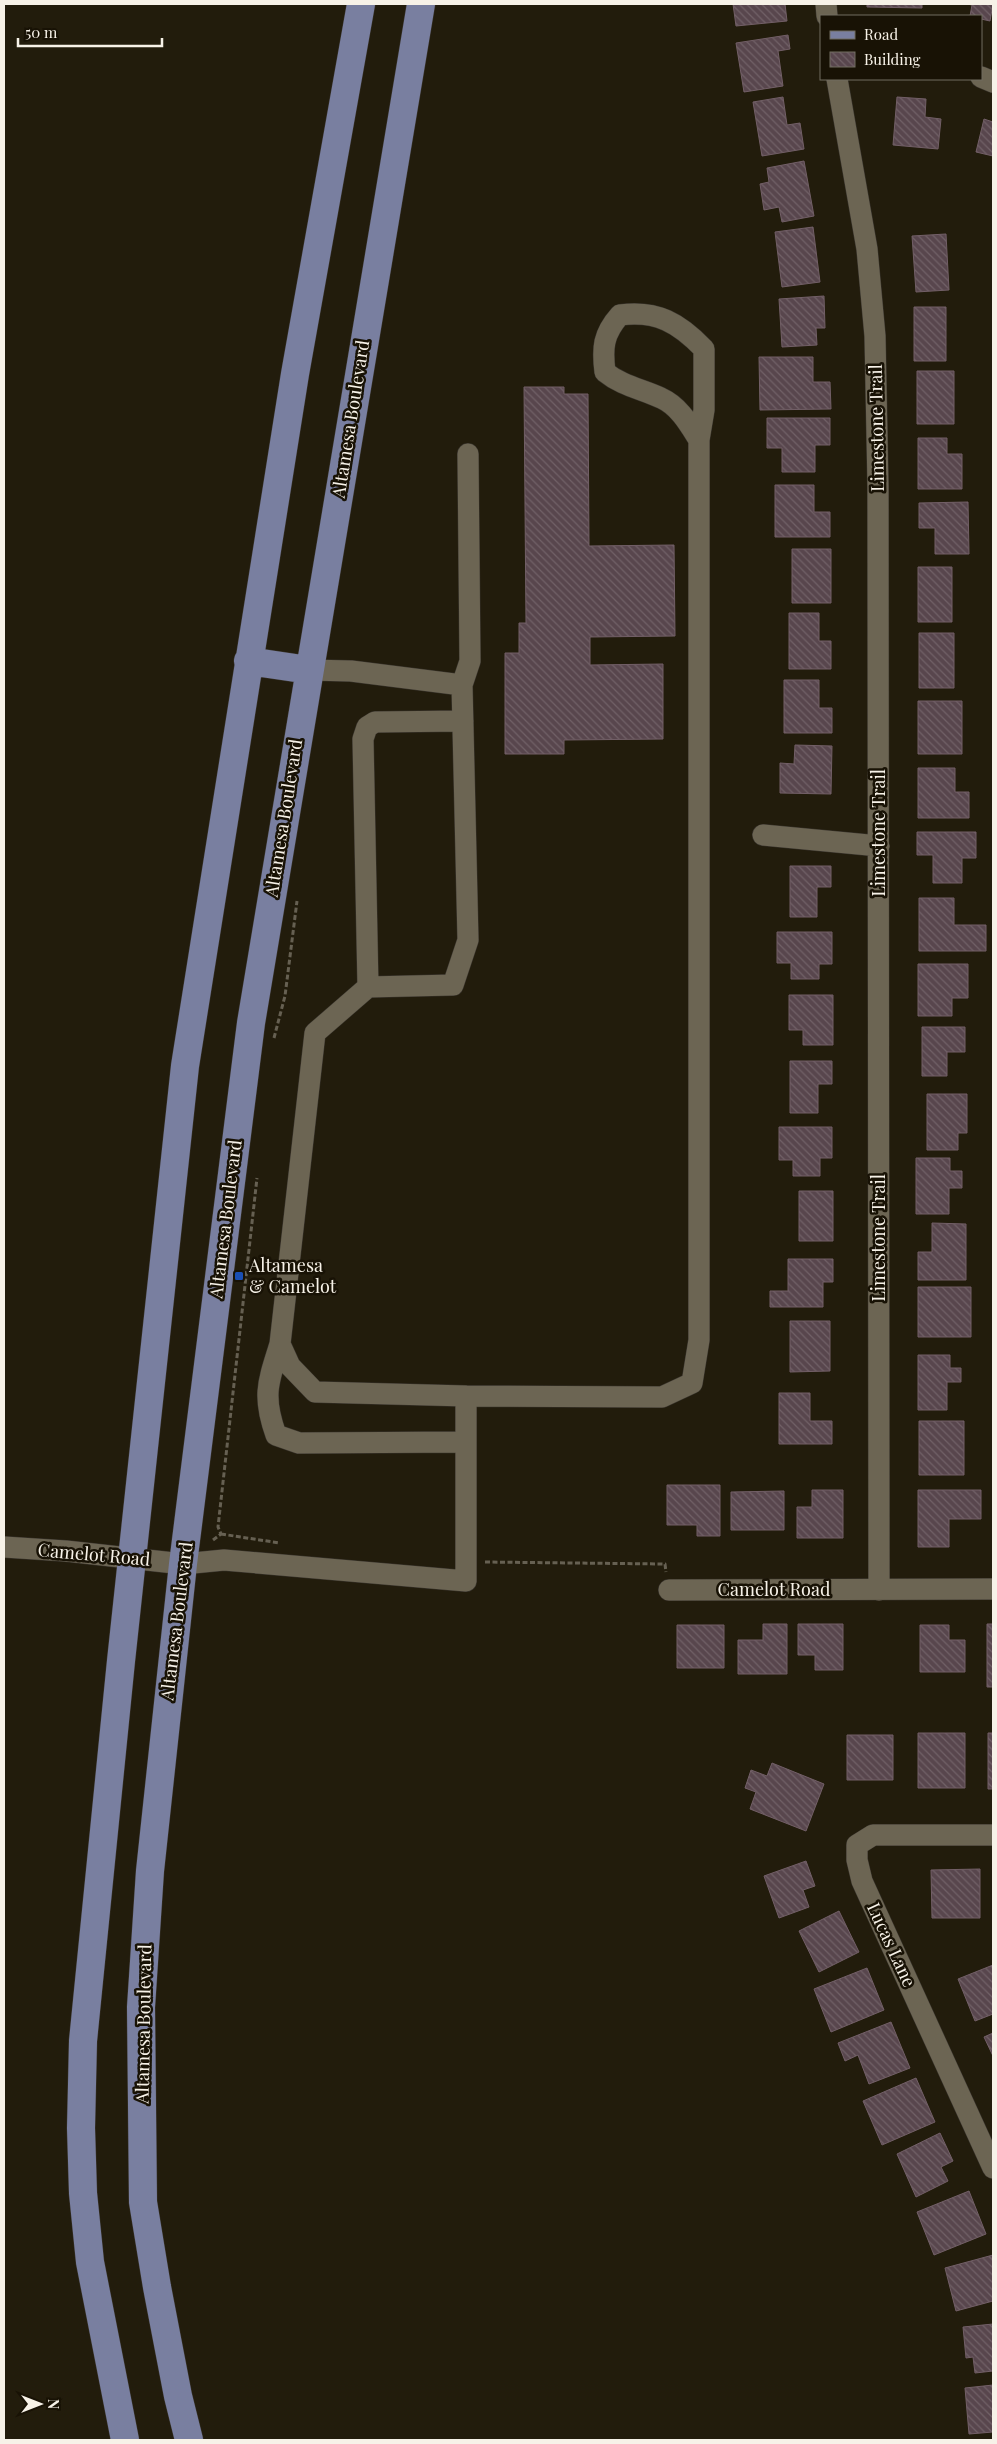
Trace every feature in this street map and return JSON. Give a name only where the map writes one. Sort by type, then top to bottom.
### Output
[{"type":"main road","points":[[126,2440],[90,2262],[83,2193],[81,2128],[83,2041],[121,1661],[185,1066],[295,374],[361,4]]},
{"type":"main road","name":"Altamesa Boulevard","points":[[189,2440],[170,2360],[143,2202],[141,2017],[150,1871],[183,1564],[251,1023],[421,4]]},
{"type":"main road","points":[[248,661],[309,670]]},
{"type":"street","name":"Limestone Trail","points":[[837,80],[867,249],[875,336],[878,487],[879,1590]]},
{"type":"street","points":[[280,1344],[290,1366],[315,1392],[466,1396],[662,1397],[692,1383],[699,1340],[699,440],[704,410],[704,349],[688,332],[668,321],[639,313],[620,316],[605,336],[602,352],[605,372],[614,379],[662,398],[677,408],[699,440]]},
{"type":"street","points":[[466,1396],[466,1442],[299,1443],[276,1435],[268,1412],[268,1380],[280,1344],[315,1033],[368,987],[453,985],[468,940],[462,685],[470,661],[468,454]]},
{"type":"street","points":[[309,670],[360,672],[462,685]]},
{"type":"street","points":[[368,987],[363,739],[367,727],[375,722],[463,722]]},
{"type":"street","points":[[763,835],[879,846]]},
{"type":"street","name":"Camelot Road","points":[[4,1547],[183,1564],[224,1560],[466,1581],[466,1442]]},
{"type":"street","name":"Camelot Road","points":[[668,1590],[993,1589]]},
{"type":"street","name":"Lucas Lane","points":[[993,1835],[873,1835],[857,1845],[857,1860],[862,1881],[993,2168]]},
{"type":"path","points":[[272,1048],[285,996],[297,897]]},
{"type":"path","points":[[211,1542],[221,1534],[218,1527],[257,1176]]},
{"type":"building","points":[[733,4],[785,4],[787,21],[736,26]]},
{"type":"building","points":[[867,4],[922,4],[922,8],[867,7]]},
{"type":"building","points":[[967,4],[993,4],[990,21],[982,19],[982,15],[970,15],[972,5]]},
{"type":"building","points":[[788,35],[790,49],[778,51],[783,86],[744,92],[736,43]]},
{"type":"building","points":[[783,97],[787,125],[800,123],[804,149],[762,156],[753,102]]},
{"type":"building","points":[[897,97],[926,99],[925,117],[941,119],[938,149],[893,145]]},
{"type":"building","points":[[984,119],[993,122],[993,156],[976,152]]},
{"type":"building","points":[[804,161],[814,216],[782,222],[779,207],[764,210],[760,184],[769,182],[767,168]]},
{"type":"building","points":[[813,227],[820,282],[782,287],[775,232]]},
{"type":"building","points":[[946,234],[949,290],[916,292],[912,236]]},
{"type":"building","points":[[824,296],[825,328],[816,328],[817,345],[782,347],[779,299]]},
{"type":"building","points":[[914,307],[946,307],[946,361],[914,361]]},
{"type":"building","points":[[759,357],[813,357],[813,382],[830,382],[831,409],[760,410]]},
{"type":"building","points":[[917,371],[954,371],[954,424],[917,424]]},
{"type":"building","points":[[524,387],[564,387],[564,394],[588,394],[589,546],[674,545],[675,636],[590,637],[590,665],[663,664],[663,739],[564,740],[564,754],[505,754],[505,653],[519,653],[519,623],[526,623]]},
{"type":"building","points":[[767,418],[830,418],[830,445],[815,445],[815,472],[782,472],[782,448],[767,448]]},
{"type":"building","points":[[918,438],[947,438],[947,454],[962,454],[962,489],[918,489]]},
{"type":"building","points":[[775,485],[814,485],[814,512],[830,512],[830,537],[775,537]]},
{"type":"building","points":[[968,502],[969,554],[935,554],[935,528],[919,528],[919,503]]},
{"type":"building","points":[[792,549],[831,549],[831,603],[792,603]]},
{"type":"building","points":[[918,567],[952,567],[952,622],[918,622]]},
{"type":"building","points":[[789,613],[819,613],[819,641],[831,641],[831,669],[789,669]]},
{"type":"building","points":[[919,633],[954,633],[954,688],[919,688]]},
{"type":"building","points":[[784,680],[819,680],[819,708],[832,708],[832,733],[784,733]]},
{"type":"building","points":[[918,701],[962,701],[962,754],[918,754]]},
{"type":"building","points":[[795,745],[832,746],[831,794],[780,793],[780,763],[794,764]]},
{"type":"building","points":[[918,768],[955,768],[955,792],[969,792],[969,818],[918,818]]},
{"type":"building","points":[[917,832],[976,832],[976,858],[962,858],[962,883],[933,883],[933,855],[917,855]]},
{"type":"building","points":[[790,866],[831,866],[831,887],[817,887],[817,917],[790,917]]},
{"type":"building","points":[[919,898],[954,898],[954,925],[986,925],[986,951],[919,951]]},
{"type":"building","points":[[777,932],[832,932],[832,964],[819,964],[819,979],[791,979],[791,963],[777,963]]},
{"type":"building","points":[[918,964],[968,964],[968,998],[952,998],[952,1016],[918,1016]]},
{"type":"building","points":[[789,995],[833,995],[833,1045],[803,1045],[803,1030],[789,1030]]},
{"type":"building","points":[[922,1027],[965,1027],[965,1052],[947,1052],[947,1076],[922,1076]]},
{"type":"building","points":[[790,1061],[832,1061],[832,1084],[818,1084],[818,1113],[790,1113]]},
{"type":"building","points":[[927,1094],[967,1094],[967,1133],[958,1133],[958,1150],[927,1150]]},
{"type":"building","points":[[779,1127],[832,1127],[832,1158],[820,1158],[820,1176],[793,1176],[793,1160],[779,1160]]},
{"type":"building","points":[[916,1158],[950,1158],[950,1171],[962,1171],[962,1188],[949,1188],[949,1214],[916,1214]]},
{"type":"building","points":[[799,1191],[833,1191],[833,1241],[799,1241]]},
{"type":"building","points":[[932,1223],[966,1224],[966,1280],[918,1280],[918,1252],[932,1252]]},
{"type":"building","points":[[788,1259],[833,1259],[833,1282],[823,1282],[823,1307],[770,1307],[770,1291],[788,1291]]},
{"type":"building","points":[[918,1287],[971,1287],[971,1337],[918,1337]]},
{"type":"building","points":[[790,1321],[830,1321],[830,1371],[790,1372]]},
{"type":"building","points":[[918,1355],[950,1355],[950,1368],[961,1368],[961,1382],[947,1382],[947,1410],[918,1410]]},
{"type":"building","points":[[779,1393],[810,1393],[810,1421],[832,1421],[832,1444],[779,1444]]},
{"type":"building","points":[[919,1421],[964,1421],[964,1475],[919,1475]]},
{"type":"building","points":[[667,1485],[720,1485],[720,1536],[697,1536],[697,1525],[667,1525]]},
{"type":"building","points":[[812,1490],[843,1490],[843,1538],[797,1538],[797,1507],[812,1507]]},
{"type":"building","points":[[918,1490],[981,1490],[981,1519],[949,1519],[949,1547],[918,1547]]},
{"type":"building","points":[[784,1491],[784,1530],[731,1530],[731,1492]]},
{"type":"building","points":[[763,1624],[787,1624],[787,1674],[738,1674],[738,1640],[763,1640]]},
{"type":"building","points":[[798,1624],[843,1624],[843,1670],[815,1670],[815,1655],[798,1655]]},
{"type":"building","points":[[987,1624],[993,1624],[993,1687],[987,1687]]},
{"type":"building","points":[[677,1625],[724,1625],[724,1668],[677,1668]]},
{"type":"building","points":[[920,1625],[949,1625],[949,1640],[965,1640],[965,1672],[920,1672]]},
{"type":"building","points":[[918,1733],[965,1733],[965,1788],[918,1788]]},
{"type":"building","points":[[988,1733],[993,1733],[993,1789],[988,1789]]},
{"type":"building","points":[[847,1735],[893,1735],[893,1780],[847,1780]]},
{"type":"building","points":[[772,1763],[824,1784],[806,1831],[750,1809],[756,1792],[745,1788],[751,1770],[767,1776]]},
{"type":"building","points":[[806,1861],[815,1886],[803,1890],[809,1907],[779,1918],[764,1876]]},
{"type":"building","points":[[980,1869],[980,1918],[932,1918],[931,1870]]},
{"type":"building","points":[[839,1911],[859,1952],[819,1972],[799,1931]]},
{"type":"building","points":[[993,1965],[993,2014],[975,2021],[958,1979]]},
{"type":"building","points":[[867,1968],[884,2010],[831,2032],[814,1989]]},
{"type":"building","points":[[891,2022],[910,2068],[869,2084],[858,2055],[845,2061],[838,2043]]},
{"type":"building","points":[[993,2033],[993,2056],[984,2037]]},
{"type":"building","points":[[916,2078],[935,2122],[882,2145],[863,2101]]},
{"type":"building","points":[[940,2133],[953,2161],[941,2167],[948,2181],[916,2197],[897,2154]]},
{"type":"building","points":[[969,2191],[986,2234],[934,2255],[917,2212]]},
{"type":"building","points":[[993,2255],[993,2301],[956,2311],[945,2268]]},
{"type":"building","points":[[993,2324],[993,2371],[975,2373],[973,2357],[966,2358],[963,2327]]},
{"type":"building","points":[[993,2385],[993,2432],[969,2434],[965,2388]]},
{"type":"place","name":"Altamesa & Camelot","points":[[239,1276]]}]
